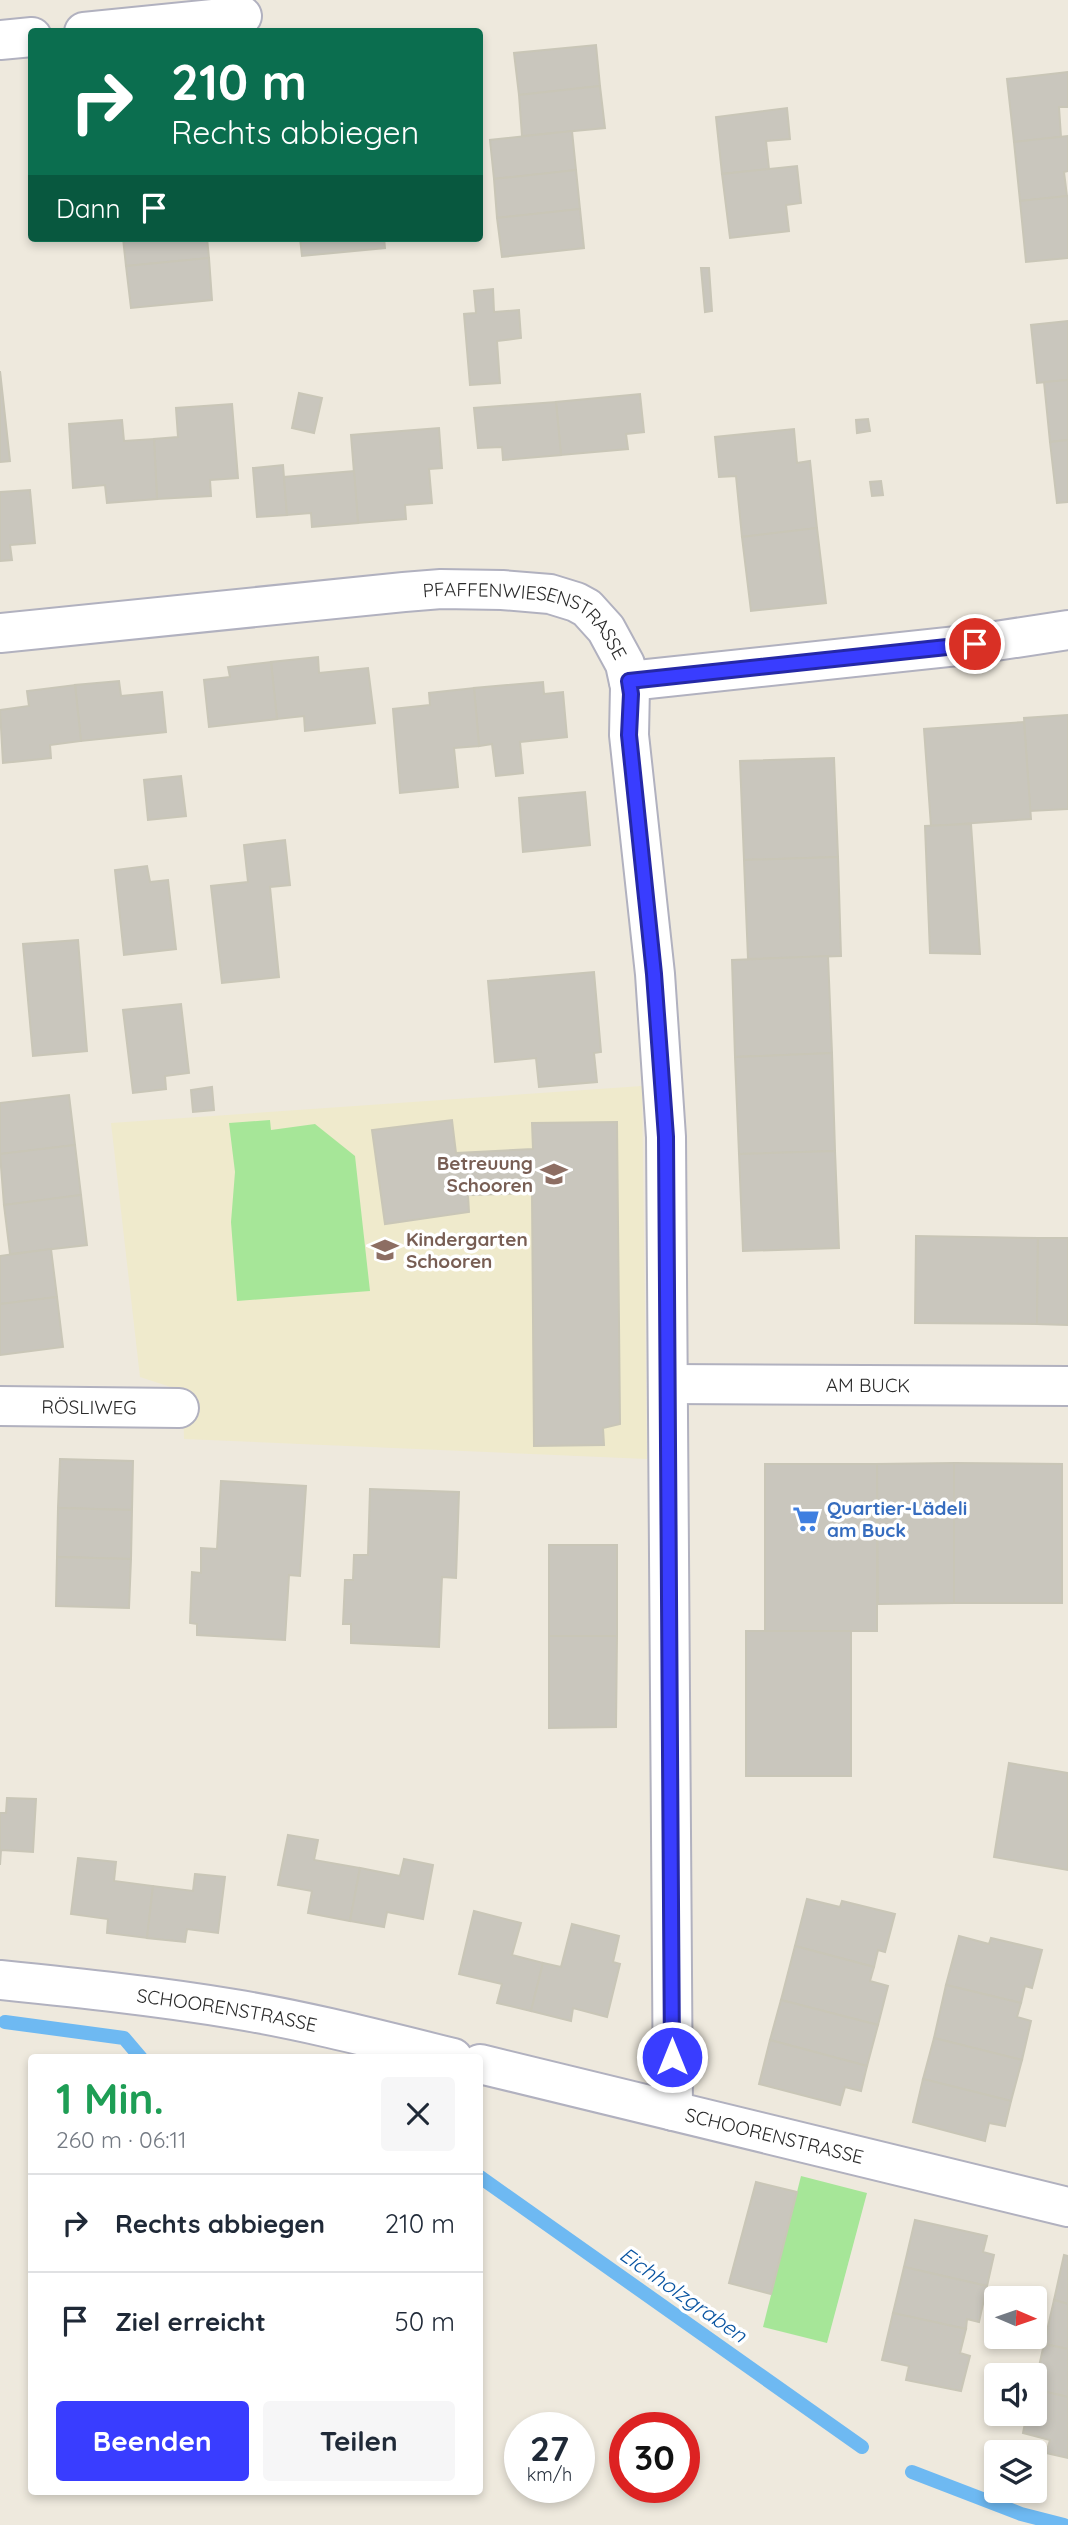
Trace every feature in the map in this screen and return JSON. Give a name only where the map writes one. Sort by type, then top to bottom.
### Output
[{"type":"street","points":[[124,28],[242,16]]},
{"type":"street","points":[[0,40],[28,37]]},
{"type":"street","name":"PFAFFENWIESENSTRASSE","points":[[0,633],[417,591],[527,591],[564,597],[587,608],[597,617],[614,642],[625,664],[629,681],[975,644],[1068,630]]},
{"type":"street","points":[[629,681],[630,748],[663,1084],[667,1192],[673,2110]]},
{"type":"street","name":"AM BUCK","points":[[668,1384],[1068,1386]]},
{"type":"street","name":"RÖSLIWEG","points":[[0,1406],[179,1408]]},
{"type":"street","name":"SCHOORENSTRASSE","points":[[0,1980],[233,2009],[436,2054]]},
{"type":"street","name":"SCHOORENSTRASSE","points":[[483,2065],[1068,2207]]},
{"type":"shaded area","name":"Kindergarten Schooren","points":[[642,1086],[647,1459],[184,1439],[183,1391],[140,1377],[111,1123]]},
{"type":"green space","points":[[270,1120],[271,1130],[315,1124],[355,1156],[370,1291],[237,1301],[231,1222],[235,1172],[229,1123]]},
{"type":"green space","points":[[801,2176],[867,2193],[827,2343],[763,2327]]},
{"type":"building","points":[[596,45],[600,86],[519,95],[514,53]]},
{"type":"building","points":[[1068,72],[1068,107],[1059,107],[1061,137],[1014,142],[1007,79]]},
{"type":"building","points":[[600,86],[605,128],[522,136],[519,95]]},
{"type":"building","points":[[787,108],[790,139],[766,141],[769,169],[722,174],[716,117]]},
{"type":"building","points":[[572,131],[576,170],[494,179],[490,140]]},
{"type":"building","points":[[1068,136],[1068,171],[1064,172],[1067,196],[1020,201],[1014,142]]},
{"type":"building","points":[[797,166],[801,203],[786,205],[789,231],[730,238],[722,174]]},
{"type":"building","points":[[576,170],[580,209],[497,218],[494,179]]},
{"type":"building","points":[[1068,196],[1068,258],[1026,262],[1020,201]]},
{"type":"building","points":[[580,209],[584,248],[502,257],[497,218]]},
{"type":"building","points":[[123,242],[207,242],[209,258],[126,266]]},
{"type":"building","points":[[300,242],[384,242],[385,248],[302,256]]},
{"type":"building","points":[[209,258],[212,300],[131,308],[126,266]]},
{"type":"building","points":[[701,268],[709,268],[712,311],[705,312]]},
{"type":"building","points":[[493,289],[494,312],[519,310],[521,338],[497,341],[500,383],[470,385],[464,314],[476,313],[474,291]]},
{"type":"building","points":[[1068,321],[1068,380],[1037,383],[1031,325]]},
{"type":"building","points":[[0,371],[10,461],[0,462]]},
{"type":"building","points":[[1068,380],[1068,440],[1050,442],[1044,382]]},
{"type":"building","points":[[299,393],[322,398],[314,433],[292,428]]},
{"type":"building","points":[[640,394],[644,432],[626,434],[628,449],[561,455],[556,402]]},
{"type":"building","points":[[556,402],[561,455],[503,460],[502,447],[478,448],[474,408]]},
{"type":"building","points":[[232,404],[238,478],[210,480],[211,496],[157,499],[154,439],[178,437],[176,408]]},
{"type":"building","points":[[868,419],[870,431],[857,433],[856,420]]},
{"type":"building","points":[[122,420],[124,441],[154,439],[157,499],[107,503],[105,485],[73,488],[69,424]]},
{"type":"building","points":[[439,428],[442,468],[429,469],[432,503],[405,505],[406,519],[358,523],[351,435]]},
{"type":"building","points":[[794,429],[797,463],[810,461],[817,528],[742,537],[736,476],[719,477],[715,437]]},
{"type":"building","points":[[1068,440],[1068,502],[1057,503],[1050,442]]},
{"type":"building","points":[[283,465],[287,515],[257,517],[253,468]]},
{"type":"building","points":[[354,471],[358,523],[312,527],[311,513],[287,515],[284,477]]},
{"type":"building","points":[[881,481],[883,495],[872,496],[870,482]]},
{"type":"building","points":[[30,490],[35,543],[10,545],[12,560],[0,561],[0,492]]},
{"type":"building","points":[[817,528],[826,603],[751,611],[742,537]]},
{"type":"building","points":[[318,657],[319,673],[368,668],[375,723],[305,731],[304,716],[277,719],[271,662]]},
{"type":"building","points":[[271,662],[277,719],[209,727],[204,680],[230,677],[228,667]]},
{"type":"building","points":[[119,681],[121,696],[162,692],[166,732],[81,741],[75,685]]},
{"type":"building","points":[[543,682],[544,694],[563,692],[567,737],[520,742],[523,773],[496,776],[492,744],[479,746],[474,688]]},
{"type":"building","points":[[75,685],[81,741],[50,745],[51,758],[3,763],[0,710],[29,706],[27,691]]},
{"type":"building","points":[[474,688],[479,746],[454,748],[458,787],[400,793],[393,709],[430,705],[429,693]]},
{"type":"building","points":[[1068,715],[1068,809],[1030,811],[1024,718]]},
{"type":"building","points":[[1024,722],[1031,819],[931,826],[924,729]]},
{"type":"building","points":[[834,758],[838,857],[744,860],[740,761]]},
{"type":"building","points":[[181,776],[186,816],[148,820],[144,780]]},
{"type":"building","points":[[585,792],[590,845],[523,852],[519,798]]},
{"type":"building","points":[[971,824],[980,954],[930,953],[925,826]]},
{"type":"building","points":[[285,840],[290,885],[270,887],[279,977],[222,983],[211,886],[248,882],[244,845]]},
{"type":"building","points":[[838,857],[841,956],[748,959],[744,860]]},
{"type":"building","points":[[147,866],[150,882],[168,880],[176,949],[124,955],[115,870]]},
{"type":"building","points":[[78,940],[87,1051],[33,1056],[23,944]]},
{"type":"building","points":[[828,956],[832,1053],[735,1057],[732,960]]},
{"type":"building","points":[[594,972],[601,1052],[594,1053],[597,1082],[539,1087],[536,1058],[495,1062],[488,981]]},
{"type":"building","points":[[181,1004],[189,1073],[165,1076],[166,1089],[133,1093],[123,1010]]},
{"type":"building","points":[[832,1053],[835,1151],[739,1154],[735,1057]]},
{"type":"building","points":[[212,1087],[214,1110],[193,1112],[191,1090]]},
{"type":"building","points":[[69,1095],[75,1145],[0,1154],[0,1103]]},
{"type":"building","points":[[452,1120],[456,1153],[533,1149],[532,1123],[617,1122],[620,1424],[603,1428],[604,1445],[534,1446],[532,1193],[468,1195],[469,1212],[385,1224],[372,1130]]},
{"type":"building","points":[[75,1145],[81,1195],[4,1205],[0,1154]]},
{"type":"building","points":[[835,1151],[839,1248],[743,1251],[739,1154]]},
{"type":"building","points":[[81,1195],[87,1245],[10,1254],[4,1205]]},
{"type":"building","points":[[916,1236],[1038,1238],[1037,1324],[915,1323]]},
{"type":"building","points":[[1038,1238],[1068,1238],[1068,1325],[1037,1324]]},
{"type":"building","points":[[51,1249],[57,1297],[0,1304],[0,1256]]},
{"type":"building","points":[[57,1297],[63,1347],[0,1355],[0,1304]]},
{"type":"building","points":[[60,1459],[133,1461],[132,1510],[58,1508]]},
{"type":"building","points":[[954,1463],[1062,1464],[1062,1603],[954,1603]]},
{"type":"building","points":[[954,1463],[954,1603],[878,1604],[877,1464]]},
{"type":"building","points":[[765,1464],[877,1464],[877,1631],[765,1631]]},
{"type":"building","points":[[221,1481],[306,1486],[300,1576],[289,1575],[285,1640],[197,1635],[197,1624],[190,1623],[192,1572],[201,1573],[201,1548],[217,1549]]},
{"type":"building","points":[[370,1489],[459,1492],[456,1578],[442,1577],[439,1647],[351,1643],[351,1624],[343,1624],[345,1580],[353,1580],[354,1555],[368,1555]]},
{"type":"building","points":[[58,1508],[132,1510],[131,1559],[57,1557]]},
{"type":"building","points":[[549,1545],[617,1545],[617,1636],[549,1636]]},
{"type":"building","points":[[57,1557],[131,1559],[129,1608],[56,1606]]},
{"type":"building","points":[[746,1631],[851,1631],[851,1776],[746,1776]]},
{"type":"building","points":[[549,1636],[617,1636],[616,1727],[549,1728]]},
{"type":"building","points":[[1009,1763],[1068,1773],[1068,1870],[994,1857]]},
{"type":"building","points":[[7,1798],[36,1799],[33,1852],[1,1850],[0,1865],[0,1813],[6,1813]]},
{"type":"building","points":[[288,1835],[318,1840],[314,1860],[360,1868],[350,1921],[308,1913],[312,1891],[278,1885]]},
{"type":"building","points":[[78,1858],[116,1862],[114,1881],[153,1886],[147,1938],[107,1933],[108,1919],[71,1914]]},
{"type":"building","points":[[404,1859],[433,1865],[423,1919],[387,1912],[384,1927],[350,1921],[360,1868],[400,1876]]},
{"type":"building","points":[[195,1874],[225,1877],[218,1933],[187,1929],[185,1942],[147,1938],[153,1886],[193,1891]]},
{"type":"building","points":[[807,1899],[840,1907],[842,1901],[895,1914],[885,1952],[878,1950],[874,1967],[795,1946]]},
{"type":"building","points":[[474,1911],[521,1923],[512,1955],[543,1963],[531,2011],[497,2003],[502,1984],[459,1974]]},
{"type":"building","points":[[572,1924],[619,1936],[613,1962],[620,1964],[607,2017],[573,2008],[571,2021],[531,2011],[543,1963],[561,1967]]},
{"type":"building","points":[[959,1936],[989,1944],[991,1938],[1042,1950],[1032,1988],[1025,1986],[1021,2003],[946,1985]]},
{"type":"building","points":[[795,1946],[874,1967],[870,1981],[888,1986],[878,2025],[781,2000]]},
{"type":"building","points":[[946,1985],[1021,2003],[1017,2017],[1031,2021],[1022,2060],[934,2038]]},
{"type":"building","points":[[781,2000],[878,2025],[867,2066],[770,2040]]},
{"type":"building","points":[[934,2038],[1022,2060],[1011,2101],[923,2079]]},
{"type":"building","points":[[770,2040],[867,2066],[861,2091],[845,2087],[840,2105],[759,2084]]},
{"type":"building","points":[[923,2079],[1011,2101],[1005,2126],[989,2123],[985,2141],[913,2122]]},
{"type":"building","points":[[756,2182],[797,2192],[771,2294],[729,2283]]},
{"type":"building","points":[[915,2220],[987,2236],[983,2252],[994,2255],[987,2286],[904,2267]]},
{"type":"building","points":[[1064,2255],[1068,2256],[1068,2304],[1054,2300]]},
{"type":"building","points":[[904,2267],[987,2286],[984,2286],[979,2322],[967,2319],[966,2329],[893,2313]]},
{"type":"building","points":[[1054,2300],[1068,2304],[1068,2349],[1047,2345],[1047,2331]]},
{"type":"building","points":[[893,2313],[966,2329],[960,2353],[970,2356],[961,2391],[906,2380],[909,2366],[882,2360]]},
{"type":"building","points":[[1047,2345],[1068,2349],[1068,2397],[1047,2392],[1047,2363],[1040,2363],[1043,2349],[1047,2349]]},
{"type":"building","points":[[1047,2392],[1068,2397],[1068,2458],[1047,2453],[1050,2440],[1023,2433],[1024,2426],[1047,2426]]},
{"type":"waterway","name":"Eichholzgraben","points":[[5,2022],[124,2038],[138,2054]]},
{"type":"waterway","name":"Eichholzgraben","points":[[483,2179],[862,2447]]},
{"type":"waterway","name":"Eichholzgraben","points":[[912,2472],[1021,2514],[1064,2525]]},
{"type":"place","name":"Betreuung Schooren","points":[[554,1174]]},
{"type":"place","name":"Kindergarten Schooren","points":[[385,1250]]},
{"type":"place","name":"Quartier-Lädeli am Buck","points":[[806,1519]]},
{"type":"route","points":[[672,2057],[666,1137],[659,1028],[629,735],[629,681],[975,644]]}]
